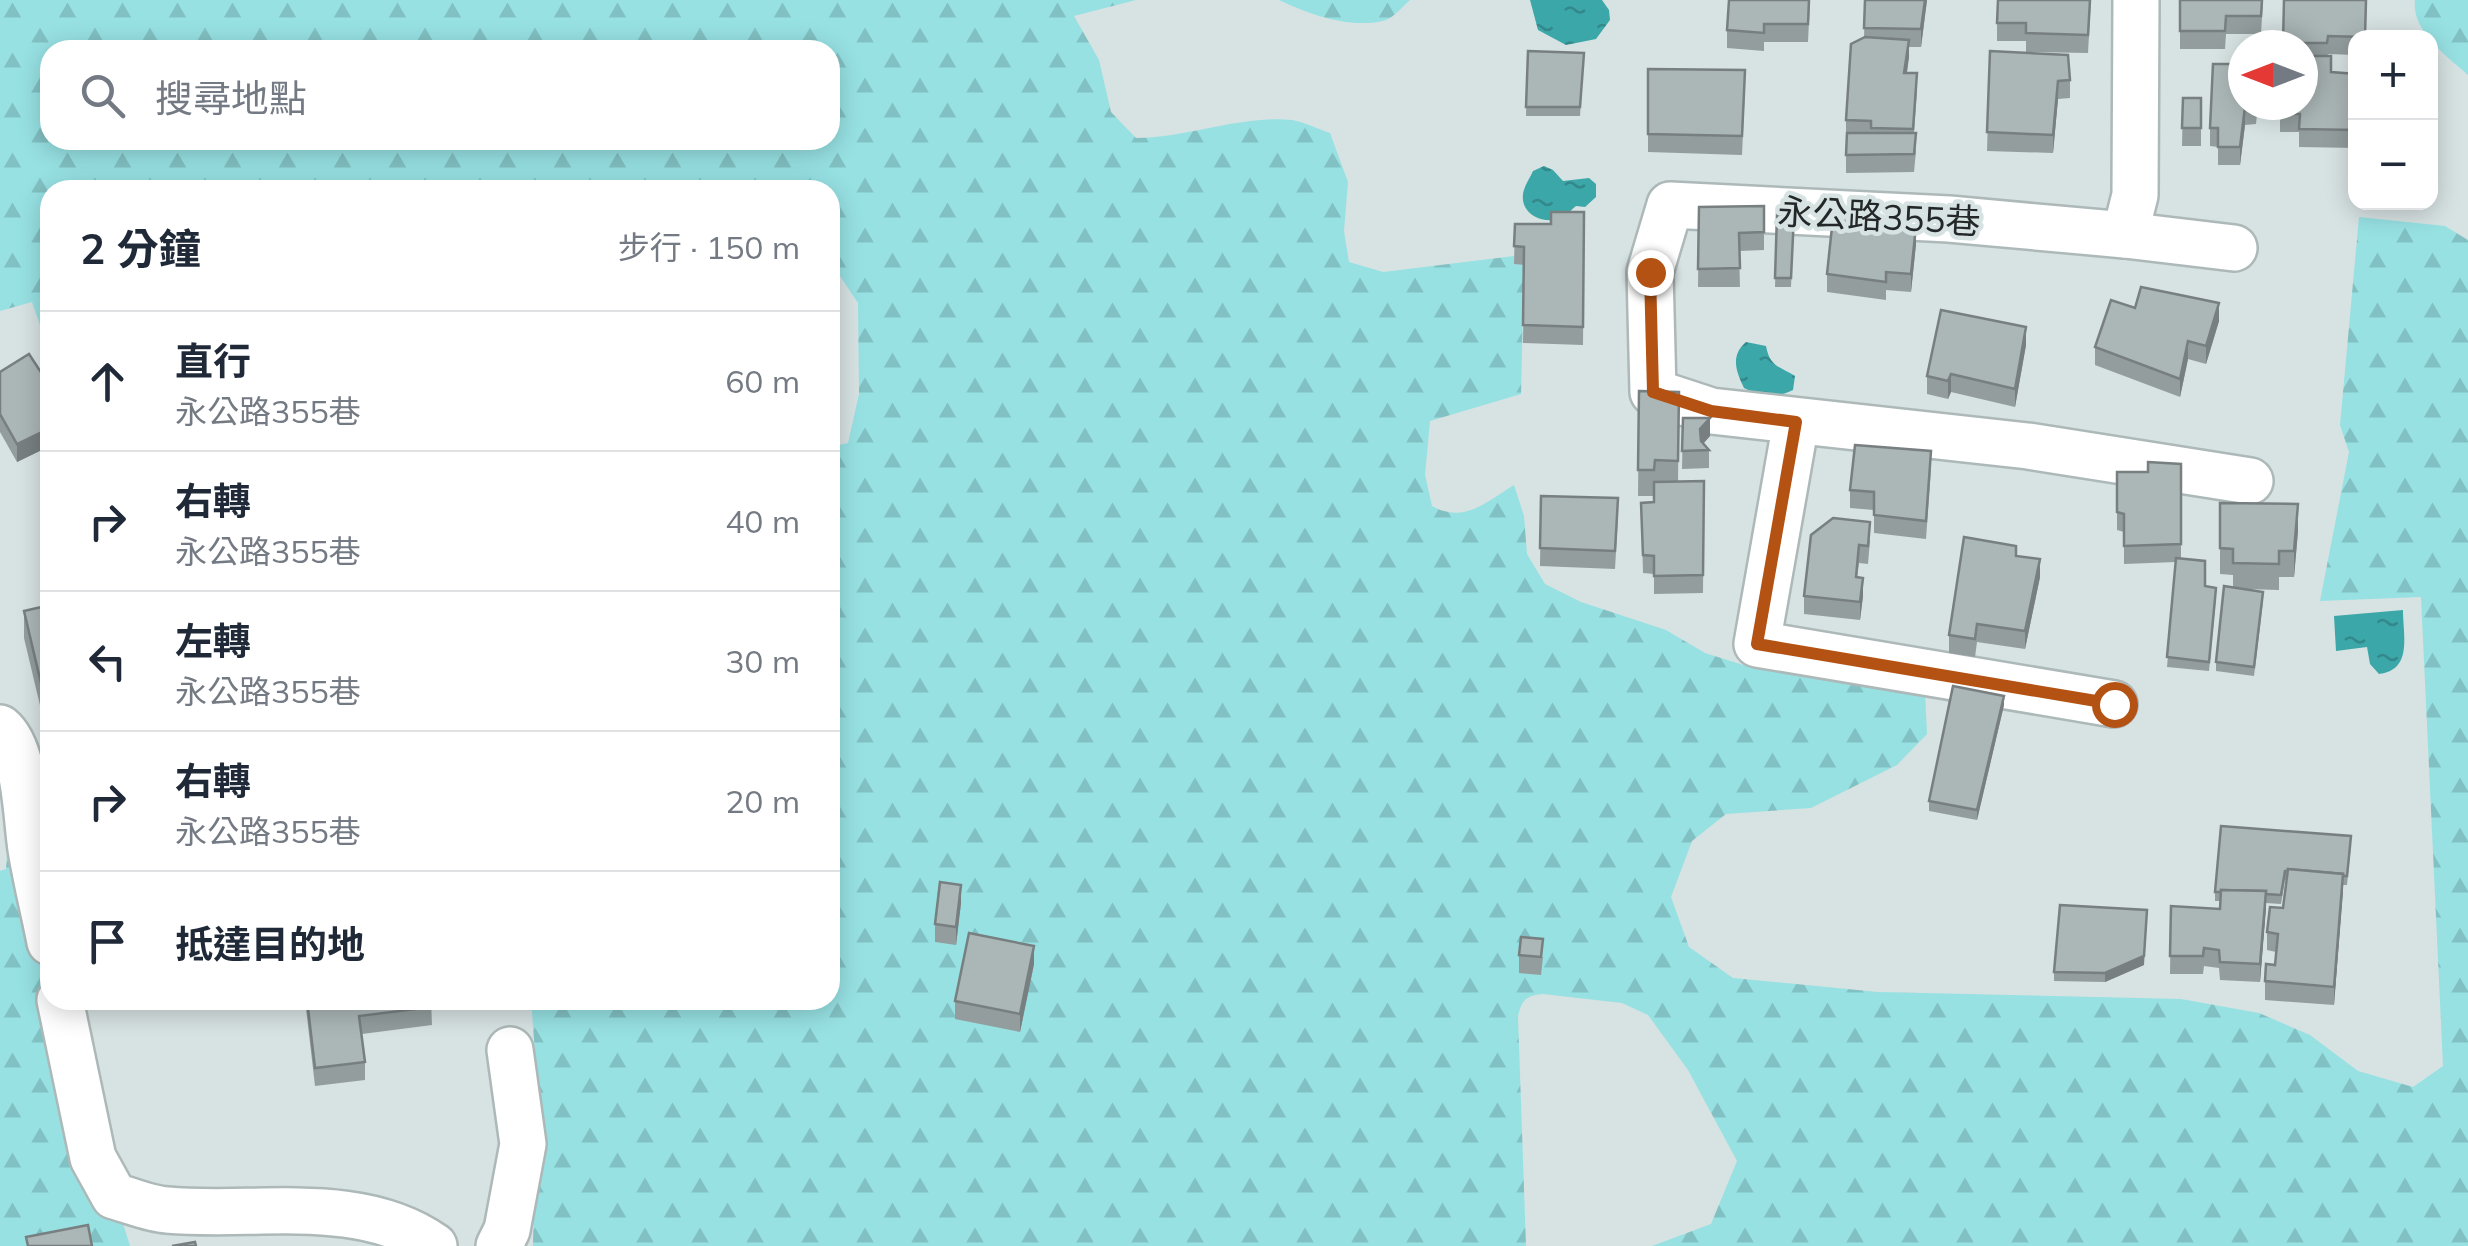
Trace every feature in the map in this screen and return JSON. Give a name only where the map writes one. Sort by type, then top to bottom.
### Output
[{"type":"lane","points":[[2125,235],[2135,195],[2136,0]]},
{"type":"lane","name":"永公路355巷","points":[[2234,248],[1949,220],[1670,205],[1650,272],[1653,392],[1711,411],[2028,446],[2250,480]]},
{"type":"lane","points":[[1796,422],[1757,644],[2114,704]]},
{"type":"lane","points":[[0,728],[9,735],[24,784],[40,894]]},
{"type":"lane","points":[[62,1010],[92,1158],[114,1196],[162,1210],[241,1214],[324,1229],[410,1229],[434,1246]]},
{"type":"lane","points":[[499,1246],[507,1230],[522,1144],[510,1050]]},
{"type":"green space","points":[[0,0],[1136,0],[1074,16],[1099,60],[1111,112],[1136,138],[1273,119],[1301,122],[1330,133],[1348,182],[1344,231],[1349,262],[1383,272],[1514,256],[1515,264],[1524,265],[1521,394],[1430,421],[1425,475],[1432,506],[1465,512],[1514,485],[1524,516],[1527,554],[1545,584],[1581,602],[1666,630],[1705,653],[1753,668],[1925,691],[1927,734],[1897,765],[1811,808],[1726,814],[1692,841],[1671,897],[1689,947],[1733,978],[1878,992],[2181,999],[2259,1013],[2310,1035],[2358,1071],[2413,1087],[2443,1066],[2421,597],[2320,601],[2349,452],[2340,425],[2359,217],[2445,226],[2468,240],[2468,1246],[1652,1246],[1711,1224],[1737,1161],[1688,1070],[1648,1015],[1622,1003],[1543,994],[1526,1000],[1518,1017],[1526,1246],[533,1246],[536,1066],[532,1010],[840,1010],[840,445],[848,443],[859,394],[858,303],[840,276],[840,180],[40,180],[40,325],[32,302],[0,311]]},
{"type":"green space","points":[[1279,0],[1410,0],[1386,20],[1359,23],[1317,15]]},
{"type":"green space","points":[[2415,0],[2468,0],[2468,75],[2438,48],[2438,30],[2423,30]]},
{"type":"green space","points":[[9,824],[26,864],[40,935],[40,1010],[57,1010],[130,1246],[0,1246],[0,871],[6,869]]},
{"type":"water","points":[[1530,0],[1602,0],[1610,20],[1596,39],[1566,45],[1538,30]]},
{"type":"water","points":[[1544,166],[1563,181],[1589,178],[1596,184],[1596,197],[1564,217],[1536,217],[1526,208],[1523,194],[1533,171]]},
{"type":"water","points":[[1746,342],[1766,346],[1773,362],[1795,376],[1793,390],[1768,395],[1744,388],[1736,358]]},
{"type":"water","points":[[2403,610],[2404,650],[2402,659],[2390,671],[2379,674],[2370,664],[2367,647],[2336,651],[2334,616]]},
{"type":"building","points":[[1729,0],[1809,0],[1808,24],[1764,24],[1764,33],[1727,30]]},
{"type":"building","points":[[1865,0],[1925,0],[1921,29],[1864,28]]},
{"type":"building","points":[[1998,0],[2090,0],[2088,35],[2026,33],[2026,23],[1997,23]]},
{"type":"building","points":[[2180,0],[2262,0],[2261,16],[2226,16],[2225,31],[2180,31]]},
{"type":"building","points":[[2284,0],[2366,0],[2365,30],[2348,30],[2348,37],[2328,36],[2327,43],[2318,43],[2318,30],[2283,30]]},
{"type":"building","points":[[1865,37],[1909,40],[1904,73],[1917,73],[1913,129],[1871,128],[1871,121],[1846,120],[1851,44]]},
{"type":"building","points":[[1528,51],[1584,53],[1580,107],[1526,107]]},
{"type":"building","points":[[1990,51],[2068,55],[2070,80],[2058,81],[2053,135],[1987,132]]},
{"type":"building","points":[[2318,56],[2331,56],[2331,72],[2348,73],[2348,130],[2299,129],[2300,120],[2318,120]]},
{"type":"building","points":[[2213,64],[2228,64],[2228,120],[2243,120],[2240,147],[2218,147],[2218,128],[2210,128]]},
{"type":"building","points":[[1648,69],[1745,70],[1742,136],[1648,134]]},
{"type":"building","points":[[2183,98],[2201,98],[2201,128],[2182,128]]},
{"type":"building","points":[[1847,133],[1916,133],[1914,154],[1846,155]]},
{"type":"building","points":[[1764,206],[1764,232],[1739,233],[1740,268],[1698,269],[1699,207]]},
{"type":"building","points":[[1834,208],[1856,210],[1856,218],[1916,226],[1911,274],[1886,272],[1886,282],[1827,274]]},
{"type":"building","points":[[1551,212],[1584,212],[1583,327],[1523,325],[1524,247],[1514,246],[1515,224],[1551,224]]},
{"type":"building","points":[[1777,214],[1794,215],[1791,278],[1775,278]]},
{"type":"building","points":[[2141,287],[2219,303],[2206,346],[2188,341],[2180,379],[2095,347],[2111,300],[2135,308]]},
{"type":"building","points":[[1941,310],[2026,327],[2015,389],[1951,374],[1948,381],[1927,376]]},
{"type":"building","points":[[29,354],[40,371],[40,433],[17,444],[0,414],[0,372]]},
{"type":"building","points":[[1639,391],[1679,392],[1678,461],[1655,460],[1654,470],[1638,470]]},
{"type":"building","points":[[1683,418],[1710,418],[1700,429],[1701,441],[1709,450],[1682,451]]},
{"type":"building","points":[[1855,445],[1931,451],[1926,521],[1874,515],[1874,492],[1850,490]]},
{"type":"building","points":[[2148,462],[2181,464],[2181,544],[2124,546],[2124,514],[2117,512],[2117,472],[2148,472]]},
{"type":"building","points":[[1704,481],[1703,575],[1654,576],[1654,556],[1643,555],[1641,503],[1654,502],[1654,482]]},
{"type":"building","points":[[1541,496],[1618,498],[1615,551],[1540,548]]},
{"type":"building","points":[[2220,503],[2298,504],[2294,551],[2279,551],[2279,564],[2233,563],[2233,549],[2220,548]]},
{"type":"building","points":[[1833,518],[1870,522],[1868,546],[1859,545],[1856,577],[1863,578],[1860,602],[1804,596],[1811,535]]},
{"type":"building","points":[[1964,537],[2016,546],[2016,556],[2040,559],[2025,631],[1977,624],[1975,639],[1949,635]]},
{"type":"building","points":[[2176,558],[2205,561],[2205,586],[2216,588],[2209,662],[2167,657]]},
{"type":"building","points":[[2224,586],[2263,592],[2254,667],[2216,662]]},
{"type":"building","points":[[40,607],[40,679],[24,611]]},
{"type":"building","points":[[1953,686],[2004,696],[1977,810],[1929,801]]},
{"type":"building","points":[[2221,826],[2351,836],[2347,876],[2288,869],[2281,895],[2266,891],[2215,892]]},
{"type":"building","points":[[2288,869],[2343,874],[2334,987],[2265,981],[2266,964],[2275,965],[2278,934],[2267,932],[2270,907],[2283,908]]},
{"type":"building","points":[[940,882],[961,885],[956,927],[935,924]]},
{"type":"building","points":[[2221,890],[2266,891],[2260,964],[2220,962],[2219,950],[2204,948],[2203,956],[2170,956],[2171,906],[2220,909]]},
{"type":"building","points":[[2060,905],[2147,910],[2144,956],[2105,973],[2054,972]]},
{"type":"building","points":[[969,933],[1034,946],[1020,1014],[955,1001]]},
{"type":"building","points":[[1521,937],[1543,939],[1541,957],[1519,955]]},
{"type":"building","points":[[308,1010],[408,1010],[359,1016],[365,1062],[315,1068]]},
{"type":"building","points":[[88,1225],[92,1246],[28,1246],[26,1237]]},
{"type":"route","points":[[1650,272],[1653,392],[1711,411],[1796,422],[1757,644],[2114,704]]}]
